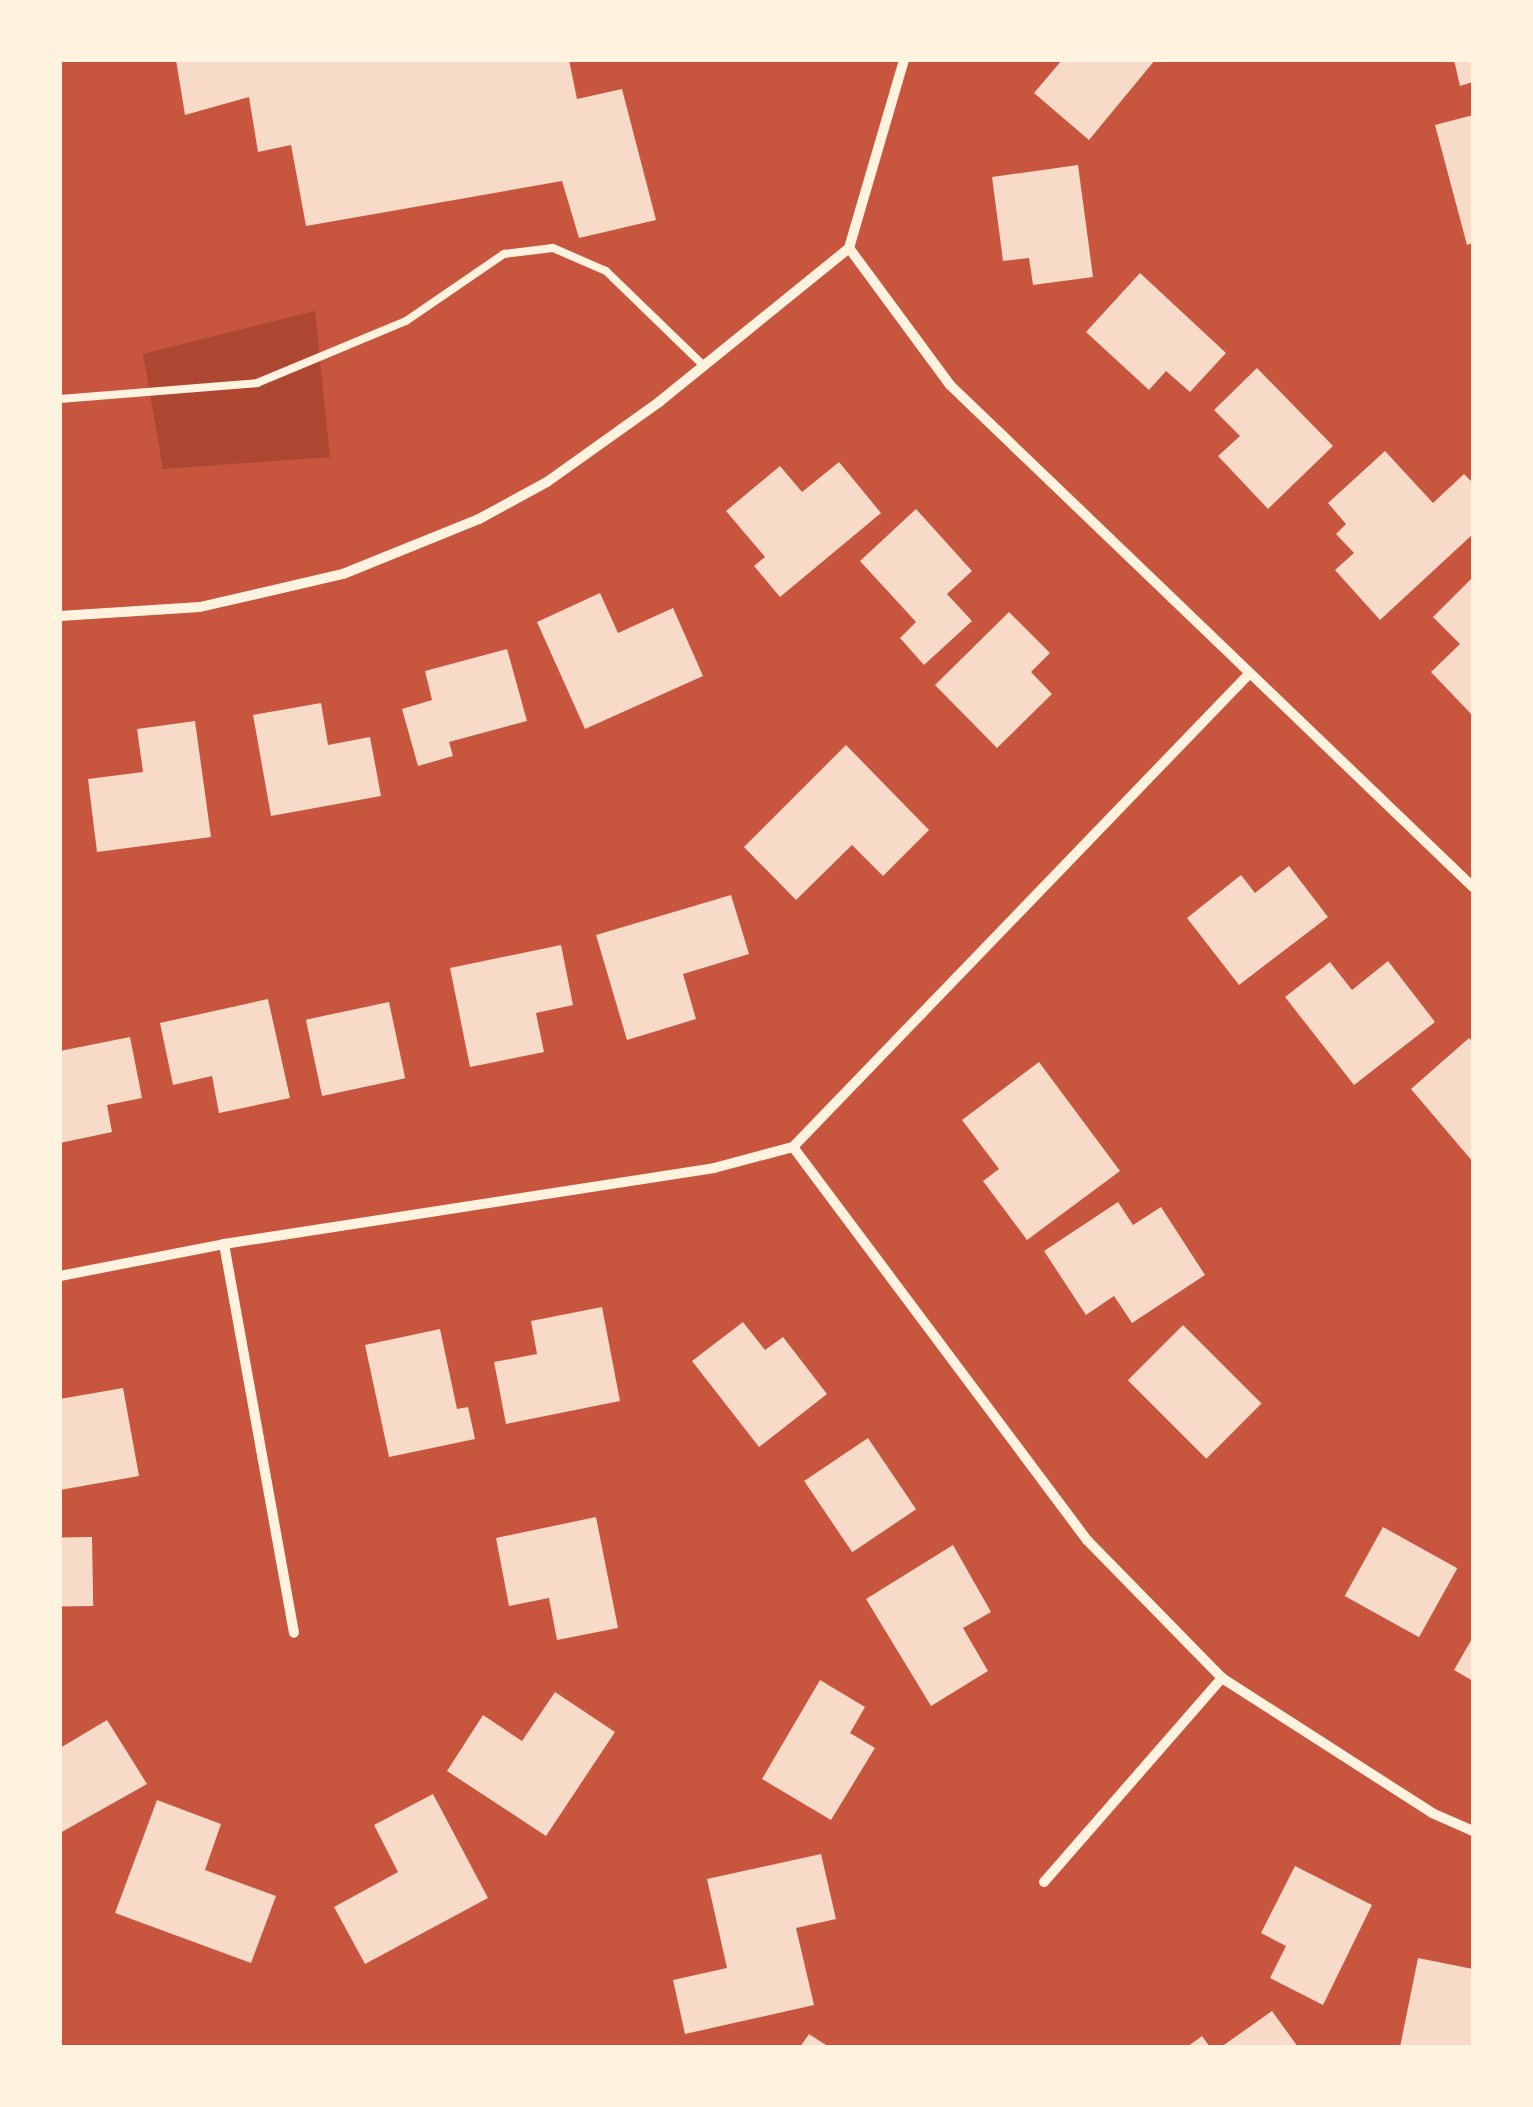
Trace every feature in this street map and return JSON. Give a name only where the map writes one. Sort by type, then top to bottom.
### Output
[{"type":"street","points":[[60,616],[200,607],[278,592],[407,552],[547,482],[704,366],[848,248],[904,60]]},
{"type":"street","points":[[848,248],[950,385],[1473,887]]},
{"type":"street","points":[[60,1276],[224,1244],[714,1168],[793,1147],[1249,674]]},
{"type":"street","points":[[793,1147],[1087,1540],[1222,1678],[1432,1813],[1473,1832]]},
{"type":"street","points":[[224,1244],[294,1632]]},
{"type":"street","points":[[1044,1882],[1222,1678]]},
{"type":"lane","points":[[60,399],[256,383],[406,320],[504,254],[553,248],[606,272],[704,366]]},
{"type":"shaded area","points":[[315,311],[330,457],[163,469],[143,354]]},
{"type":"building","points":[[176,60],[569,60],[577,99],[622,89],[656,220],[579,238],[562,181],[306,226],[291,145],[258,152],[249,97],[185,115]]},
{"type":"building","points":[[1062,60],[1155,60],[1089,140],[1034,93]]},
{"type":"building","points":[[1454,60],[1473,60],[1473,82],[1460,86]]},
{"type":"building","points":[[1473,115],[1473,243],[1467,245],[1435,125]]},
{"type":"building","points":[[1078,165],[1093,277],[1033,285],[1029,258],[1003,261],[992,177]]},
{"type":"building","points":[[1140,273],[1226,353],[1190,392],[1166,371],[1149,390],[1086,332]]},
{"type":"building","points":[[1257,368],[1333,446],[1268,509],[1218,456],[1240,436],[1214,410]]},
{"type":"building","points":[[1385,451],[1433,503],[1464,474],[1473,483],[1473,534],[1380,620],[1335,570],[1354,553],[1336,534],[1346,524],[1328,503]]},
{"type":"building","points":[[839,462],[881,513],[780,597],[754,566],[765,557],[726,511],[780,466],[802,492]]},
{"type":"building","points":[[916,509],[972,571],[947,594],[972,621],[924,665],[900,638],[916,622],[860,561]]},
{"type":"building","points":[[1473,577],[1473,716],[1431,672],[1460,644],[1433,617]]},
{"type":"building","points":[[600,593],[618,633],[673,608],[703,676],[585,729],[537,622]]},
{"type":"building","points":[[1009,612],[1050,653],[1031,672],[1052,694],[997,748],[935,685]]},
{"type":"building","points":[[507,649],[527,721],[449,742],[453,756],[418,766],[402,709],[432,700],[425,671]]},
{"type":"building","points":[[321,703],[328,745],[370,737],[381,796],[271,816],[253,715]]},
{"type":"building","points":[[195,721],[211,837],[97,852],[88,779],[143,772],[137,729]]},
{"type":"building","points":[[846,745],[929,830],[883,876],[852,845],[796,900],[744,847]]},
{"type":"building","points":[[1289,866],[1328,917],[1239,985],[1187,918],[1241,875],[1255,893]]},
{"type":"building","points":[[731,895],[749,954],[683,974],[696,1019],[627,1040],[596,935]]},
{"type":"building","points":[[561,945],[573,1005],[536,1013],[544,1052],[470,1067],[450,968]]},
{"type":"building","points":[[1388,961],[1435,1022],[1354,1085],[1285,997],[1330,962],[1352,990]]},
{"type":"building","points":[[268,999],[290,1098],[219,1113],[212,1076],[173,1085],[160,1023]]},
{"type":"building","points":[[389,1002],[405,1078],[322,1096],[306,1020]]},
{"type":"building","points":[[130,1037],[142,1098],[107,1105],[112,1132],[60,1143],[60,1051]]},
{"type":"building","points":[[1469,1038],[1473,1043],[1473,1162],[1411,1089]]},
{"type":"building","points":[[1039,1062],[1120,1171],[1027,1240],[983,1181],[999,1169],[962,1120]]},
{"type":"building","points":[[1118,1202],[1133,1225],[1161,1207],[1205,1275],[1132,1323],[1114,1296],[1086,1315],[1044,1251]]},
{"type":"building","points":[[602,1307],[620,1401],[506,1424],[494,1362],[537,1354],[531,1321]]},
{"type":"building","points":[[743,1322],[765,1350],[783,1337],[827,1394],[759,1447],[692,1361]]},
{"type":"building","points":[[1183,1325],[1261,1403],[1206,1459],[1128,1380]]},
{"type":"building","points":[[440,1329],[457,1409],[468,1407],[475,1439],[389,1457],[365,1345]]},
{"type":"building","points":[[123,1388],[139,1476],[60,1490],[60,1399]]},
{"type":"building","points":[[868,1438],[916,1509],[852,1552],[804,1481]]},
{"type":"building","points":[[596,1517],[618,1628],[557,1640],[549,1598],[509,1606],[496,1538]]},
{"type":"building","points":[[1383,1527],[1457,1568],[1419,1637],[1345,1596]]},
{"type":"building","points":[[92,1537],[93,1606],[61,1607],[60,1538]]},
{"type":"building","points":[[953,1545],[991,1612],[963,1628],[988,1671],[931,1706],[866,1599]]},
{"type":"building","points":[[1473,1637],[1473,1681],[1454,1670]]},
{"type":"building","points":[[820,1680],[865,1707],[850,1733],[875,1748],[831,1820],[762,1779]]},
{"type":"building","points":[[555,1692],[615,1732],[546,1836],[447,1771],[483,1715],[522,1741]]},
{"type":"building","points":[[107,1720],[147,1784],[60,1833],[60,1748]]},
{"type":"building","points":[[433,1794],[488,1898],[365,1964],[334,1907],[398,1872],[374,1825]]},
{"type":"building","points":[[157,1800],[221,1824],[205,1870],[276,1896],[251,1963],[115,1913]]},
{"type":"building","points":[[821,1854],[836,1919],[796,1928],[814,2005],[685,2034],[673,1980],[727,1968],[707,1879]]},
{"type":"building","points":[[1295,1866],[1372,1905],[1323,2005],[1270,1978],[1286,1946],[1261,1933]]},
{"type":"building","points":[[1418,1958],[1473,1969],[1473,2047],[1400,2047]]},
{"type":"building","points":[[1272,2011],[1298,2047],[1221,2047]]},
{"type":"building","points":[[809,2034],[829,2047],[800,2047]]},
{"type":"building","points":[[1202,2036],[1210,2047],[1187,2047]]}]
